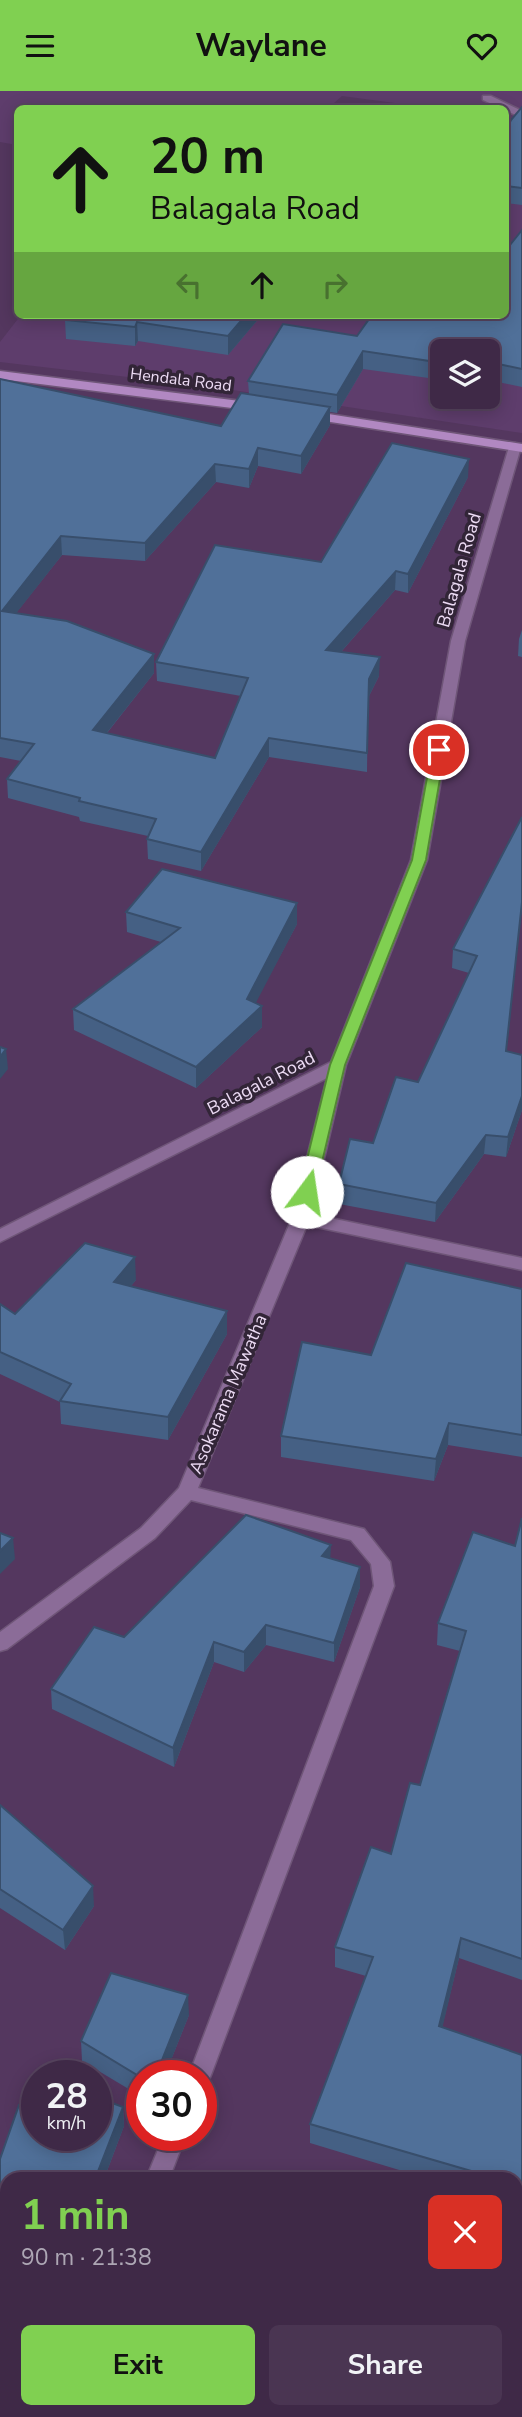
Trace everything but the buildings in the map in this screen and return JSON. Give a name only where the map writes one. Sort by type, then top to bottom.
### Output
[{"type":"main road","name":"Hendala Road","points":[[0,375],[273,410]]},
{"type":"main road","points":[[300,414],[518,448]]},
{"type":"street","points":[[487,98],[501,105]]},
{"type":"street","name":"Balagala Road","points":[[0,1236],[338,1065],[419,860],[458,641],[518,448]]},
{"type":"street","name":"Asokarama Mawatha","points":[[0,1643],[148,1533],[187,1492],[301,1218],[338,1065]]},
{"type":"street","points":[[301,1218],[522,1264]]},
{"type":"street","points":[[187,1492],[358,1534],[380,1562],[384,1586],[206,2060]]},
{"type":"street","points":[[160,2172],[168,2151]]},
{"type":"shaded area","points":[[0,91],[522,91],[522,121],[509,119],[509,105],[410,105],[342,96],[332,105],[14,105],[14,144],[0,142]]},
{"type":"shaded area","points":[[509,134],[522,136],[522,433],[213,387],[0,362],[0,342],[18,319],[509,319]]},
{"type":"route","points":[[307,1192],[338,1065],[419,860],[439,750]]}]
